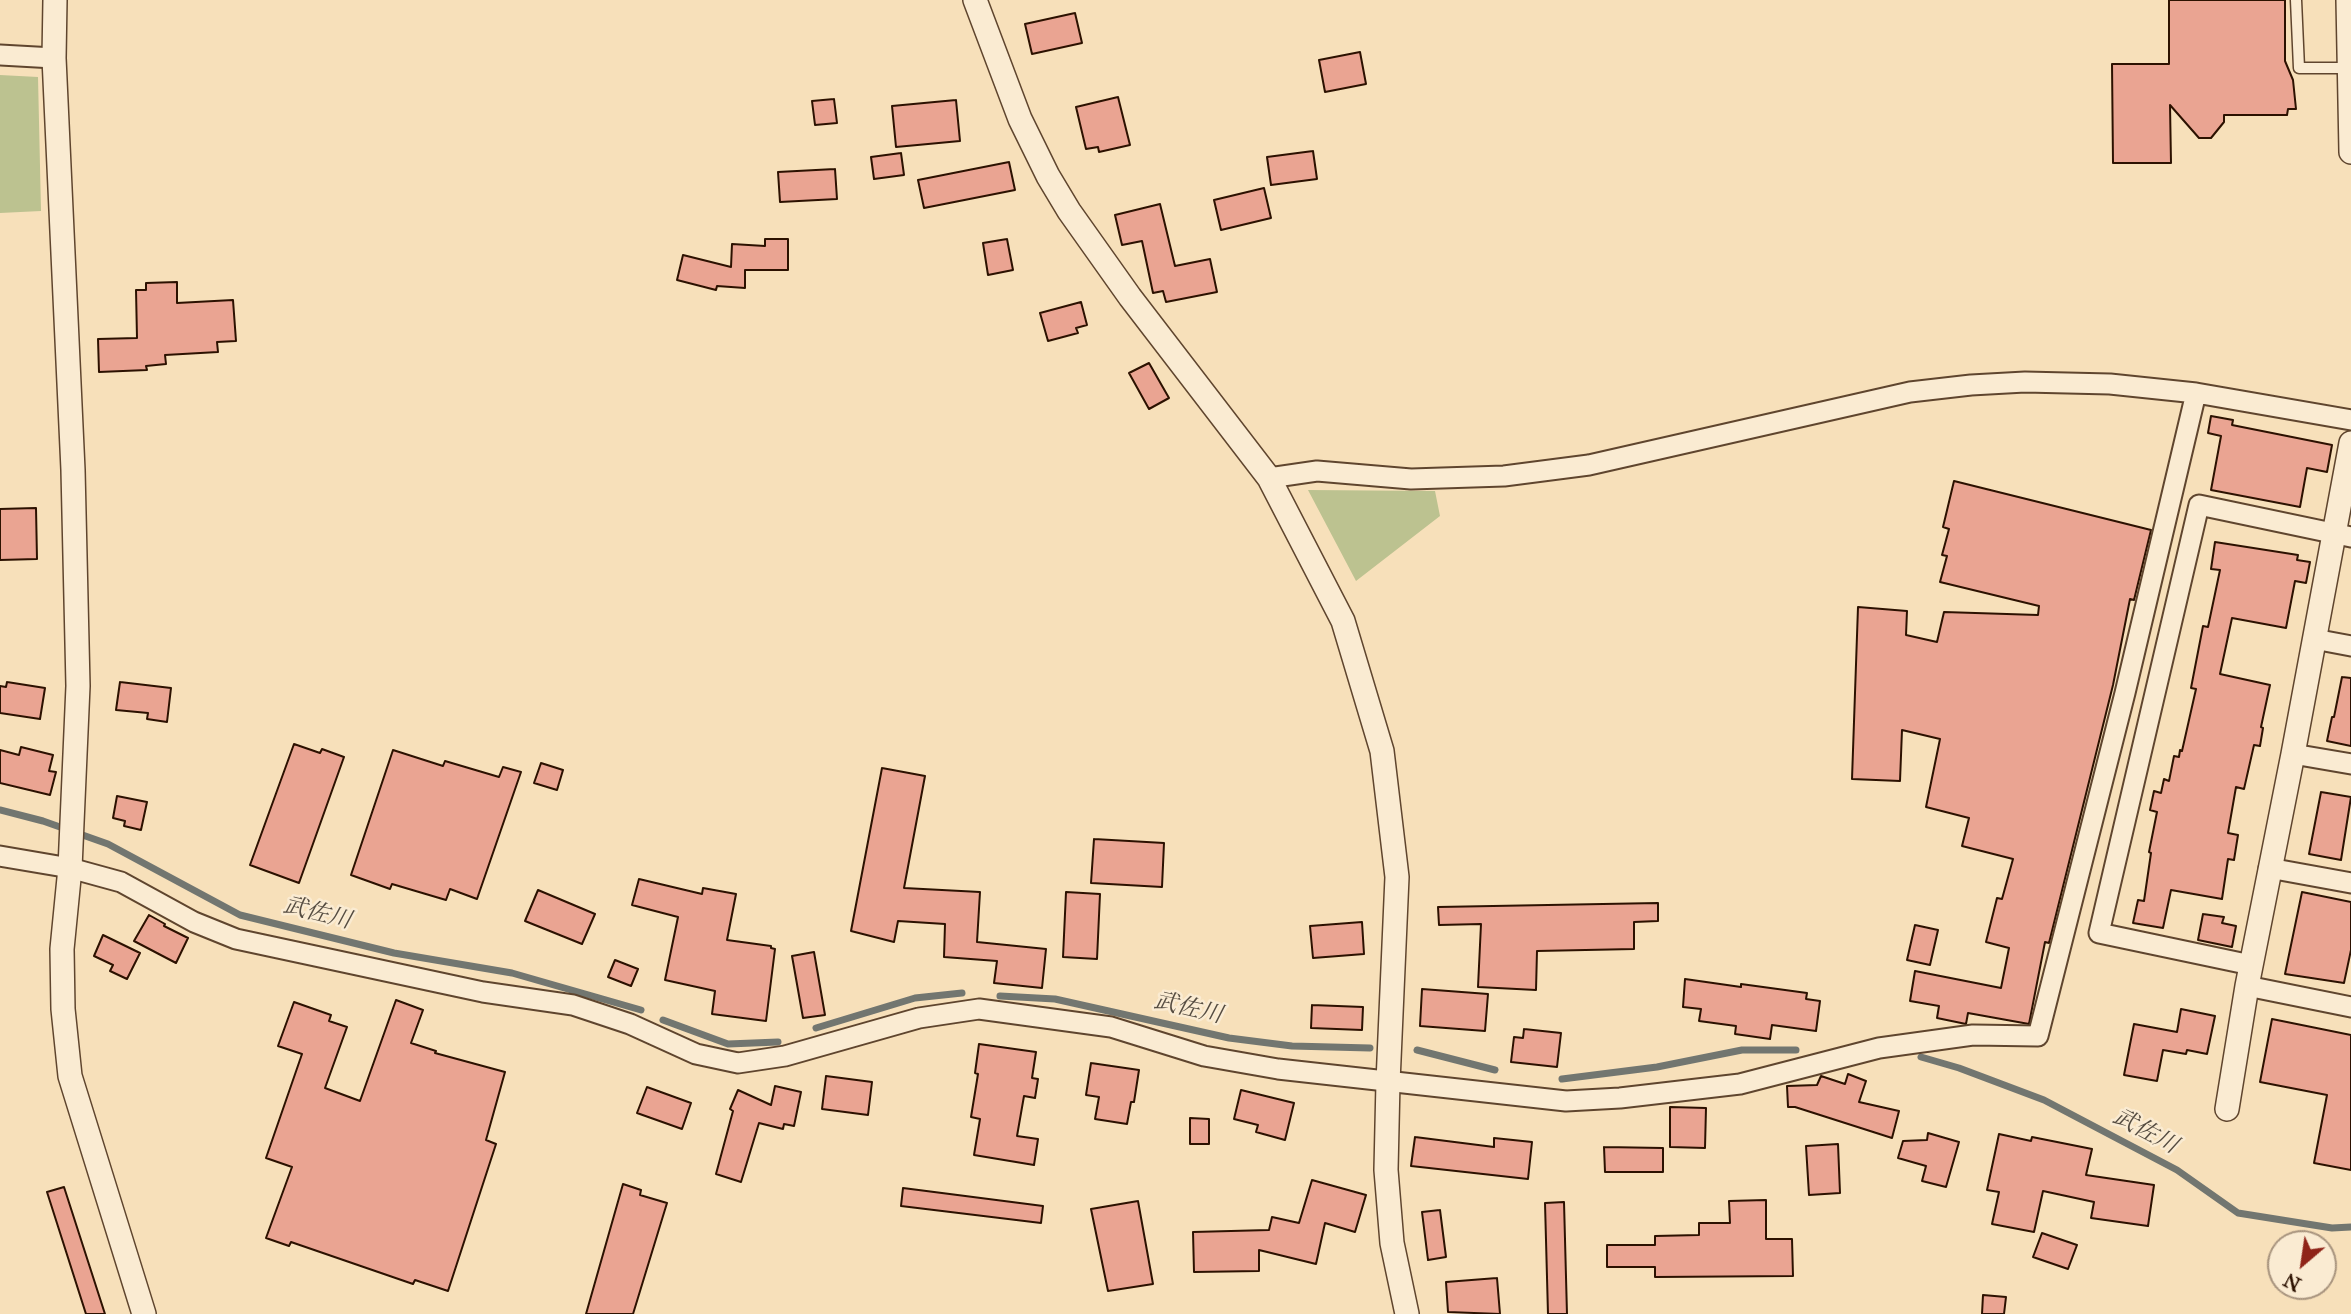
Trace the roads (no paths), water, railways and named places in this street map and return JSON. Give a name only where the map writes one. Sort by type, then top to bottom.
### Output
[{"type":"street","points":[[55,0],[54,58],[74,470],[78,686],[71,860],[62,948],[63,1009],[70,1076],[144,1314]]},
{"type":"street","points":[[975,0],[1020,119],[1055,188],[1130,297],[1269,478],[1343,621],[1382,751],[1397,877],[1386,1170],[1392,1243],[1407,1314]]},
{"type":"street","points":[[2348,0],[2351,152]]},
{"type":"street","points":[[0,55],[54,58]]},
{"type":"street","points":[[1269,478],[1317,471],[1411,479],[1504,476],[1589,464],[1910,392],[2025,382],[2110,384],[2196,393],[2351,420]]},
{"type":"street","points":[[0,856],[71,860],[121,882],[194,922],[236,939],[471,989],[573,1006],[630,1024],[696,1054],[738,1063],[785,1056],[919,1018],[979,1009],[1111,1027],[1204,1056],[1241,1063],[1566,1101],[1620,1098],[1740,1084],[1879,1048],[1973,1035],[2038,1036],[2125,693],[2196,393]]},
{"type":"street","points":[[2227,1109],[2249,975],[2314,639],[2342,535],[2351,443]]},
{"type":"street","points":[[2342,535],[2199,505],[2099,933],[2351,1007]]},
{"type":"street","points":[[2314,639],[2351,646]]},
{"type":"street","points":[[2293,754],[2351,764]]},
{"type":"street","points":[[2269,868],[2351,883]]},
{"type":"lane","points":[[2296,0],[2299,68],[2349,68]]},
{"type":"waterway","name":"武佐川","points":[[0,810],[43,821],[108,844],[240,915],[394,953],[512,973],[641,1010]]},
{"type":"waterway","name":"武佐川","points":[[816,1028],[915,998],[962,993]]},
{"type":"waterway","name":"武佐川","points":[[1000,996],[1055,999],[1229,1038],[1292,1046],[1370,1048]]},
{"type":"waterway","name":"武佐川","points":[[663,1020],[728,1044],[778,1042]]},
{"type":"waterway","name":"武佐川","points":[[1417,1050],[1495,1070]]},
{"type":"waterway","name":"武佐川","points":[[1562,1079],[1657,1067],[1742,1050],[1796,1050]]},
{"type":"waterway","name":"武佐川","points":[[1921,1057],[1959,1068],[2044,1100],[2177,1170],[2238,1213],[2332,1228],[2351,1227]]}]
